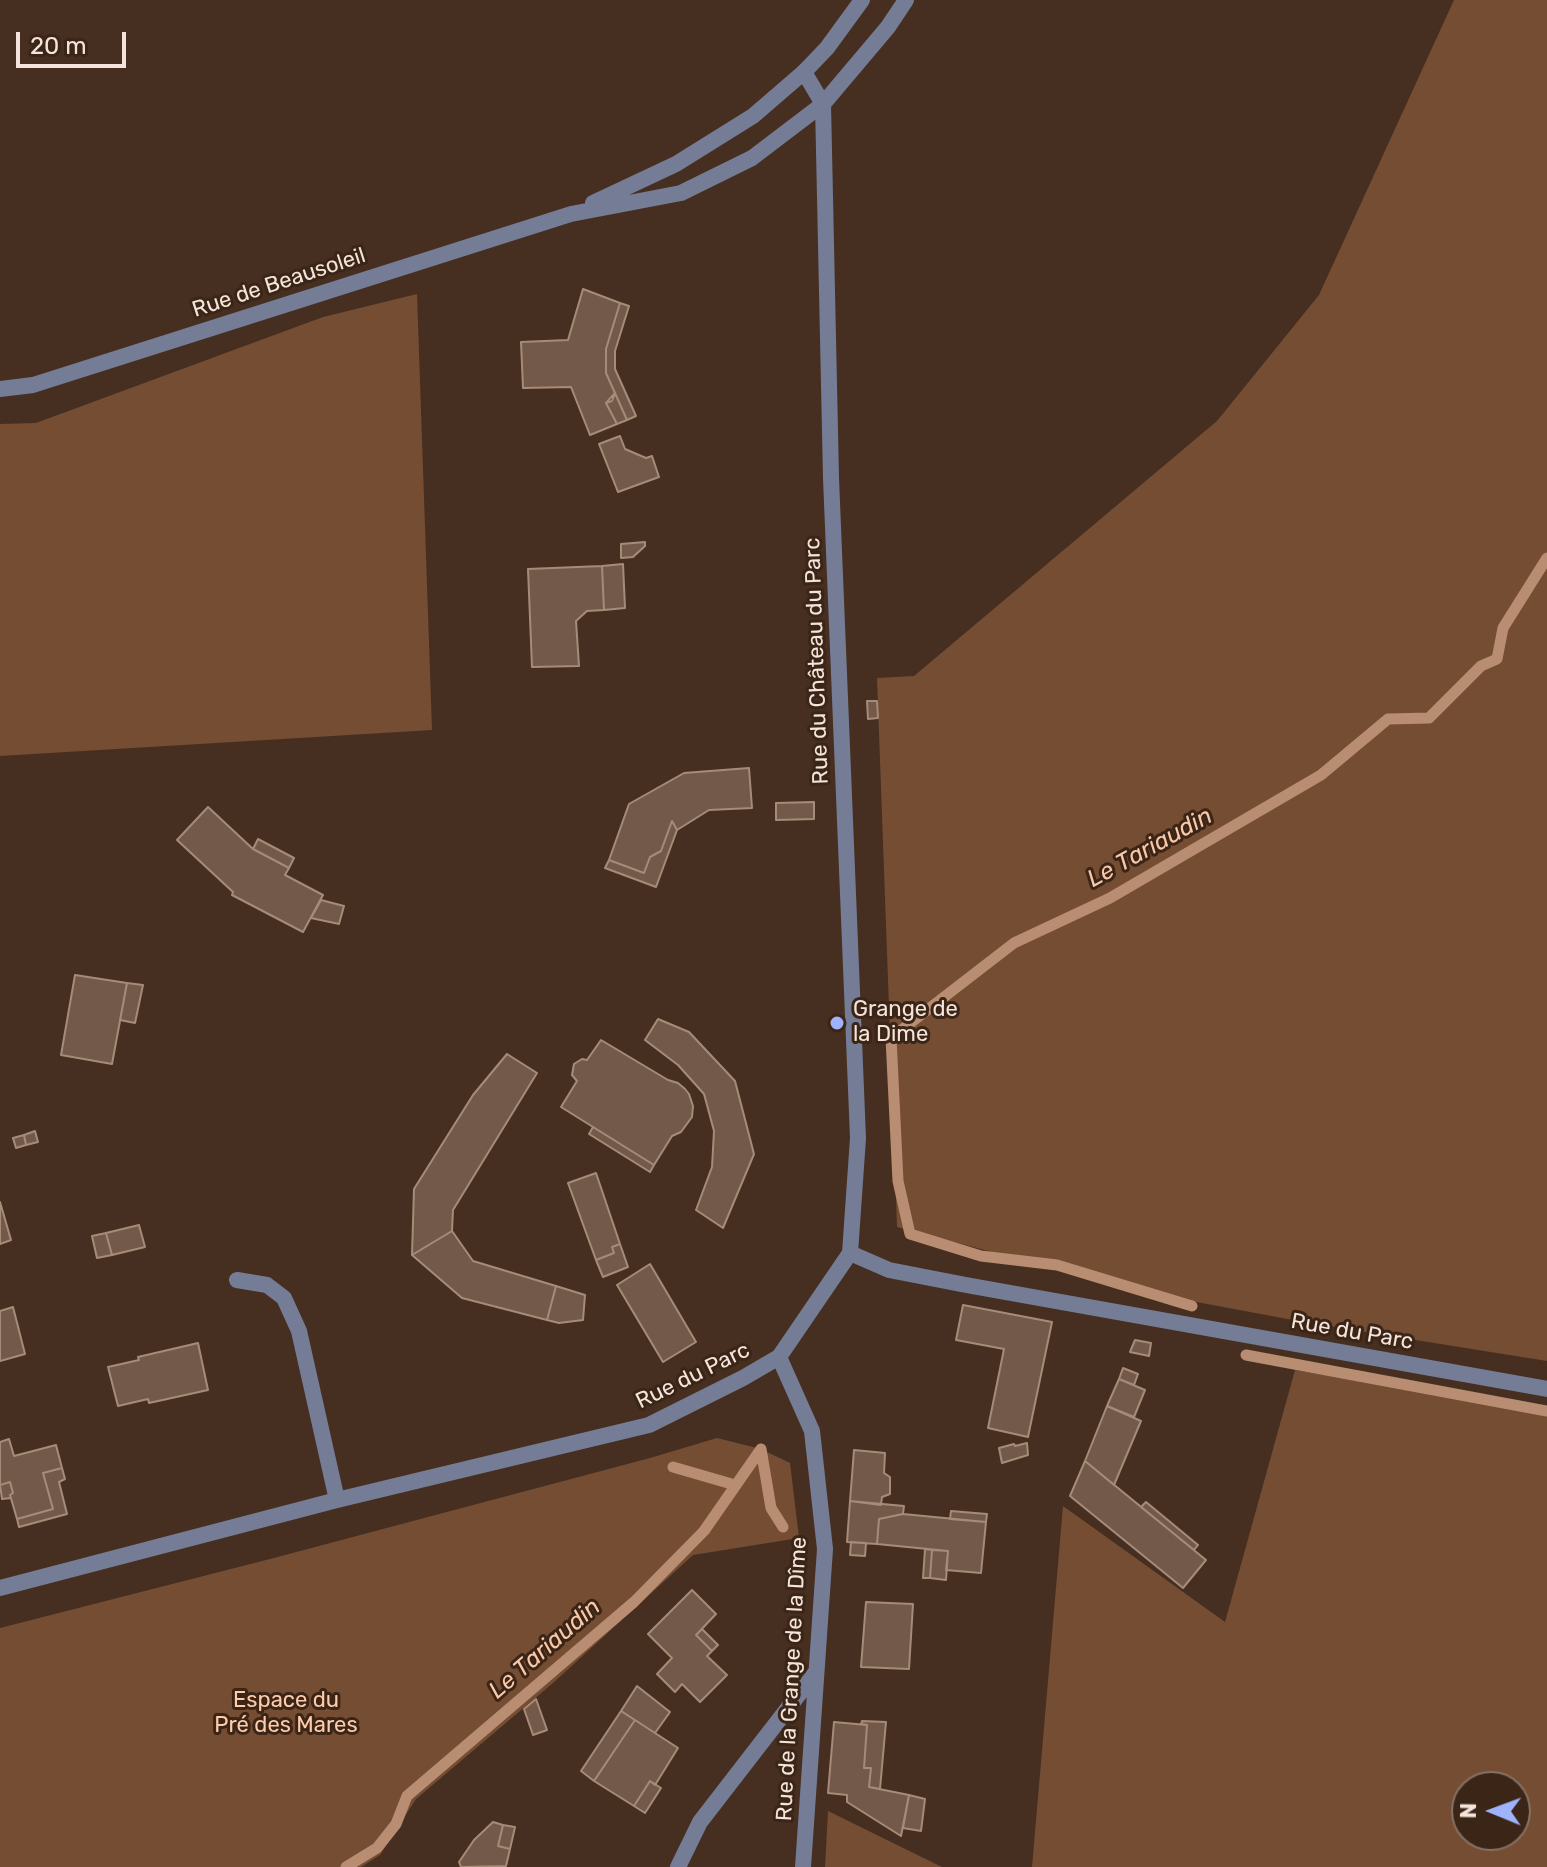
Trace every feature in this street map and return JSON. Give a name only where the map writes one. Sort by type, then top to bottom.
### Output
[{"type":"street","name":"Rue de Beausoleil","points":[[571,214],[676,164],[753,116],[827,48],[862,0]]},
{"type":"street","name":"Rue de Beausoleil","points":[[0,389],[33,385],[571,214],[681,193],[752,158],[823,104],[888,27],[906,0]]},
{"type":"street","name":"Rue du Château du Parc","points":[[804,72],[823,104],[831,478],[858,1138],[850,1253]]},
{"type":"street","name":"Rue du Parc","points":[[0,1588],[337,1500],[649,1425],[779,1357],[850,1253],[889,1270],[1547,1389]]},
{"type":"street","points":[[237,1280],[267,1285],[284,1298],[299,1331],[337,1500]]},
{"type":"street","name":"Rue de la Grange de la Dîme","points":[[779,1357],[812,1431],[825,1549],[803,1867]]},
{"type":"street","points":[[678,1867],[700,1822],[817,1670]]},
{"type":"green space","points":[[1454,0],[1547,0],[1547,1361],[1309,1323],[1148,1293],[897,1227],[877,678],[914,676],[1217,421],[1319,295]]},
{"type":"green space","points":[[417,294],[432,730],[0,756],[0,424],[36,423],[323,317]]},
{"type":"green space","points":[[1295,1370],[1547,1411],[1547,1867],[1032,1867],[1063,1506],[1225,1622]]},
{"type":"green space","name":"Espace du Pré des Mares","points":[[717,1438],[761,1449],[790,1463],[799,1538],[693,1555],[553,1683],[416,1799],[380,1855],[361,1867],[0,1867],[0,1628],[270,1559]]},
{"type":"green space","points":[[828,1811],[942,1867],[825,1867]]},
{"type":"building","points":[[583,289],[620,303],[606,349],[606,373],[615,393],[606,403],[617,424],[590,435],[571,387],[523,388],[521,342],[568,340]]},
{"type":"building","points":[[620,303],[629,306],[615,351],[615,369],[636,416],[627,420],[606,373],[606,349]]},
{"type":"building","points":[[615,393],[627,420],[617,424],[606,403],[612,401]]},
{"type":"building","points":[[620,436],[625,449],[646,458],[652,456],[659,477],[618,492],[599,444]]},
{"type":"building","points":[[645,542],[645,546],[633,557],[621,558],[621,544]]},
{"type":"building","points":[[623,564],[625,608],[604,610],[602,566]]},
{"type":"building","points":[[602,566],[604,610],[587,611],[576,621],[579,666],[532,667],[528,569]]},
{"type":"building","points":[[867,701],[877,701],[878,718],[868,719]]},
{"type":"building","points":[[749,768],[752,808],[709,810],[677,830],[672,821],[661,851],[650,857],[644,873],[609,860],[629,804],[684,773]]},
{"type":"building","points":[[814,802],[814,819],[776,820],[776,803]]},
{"type":"building","points":[[208,807],[253,849],[289,868],[285,875],[323,895],[303,932],[232,895],[233,892],[177,840]]},
{"type":"building","points":[[672,821],[677,830],[656,887],[605,868],[609,860],[644,873],[650,857],[661,851]]},
{"type":"building","points":[[258,839],[294,858],[289,868],[253,849]]},
{"type":"building","points":[[321,900],[344,906],[339,924],[311,918]]},
{"type":"building","points":[[75,975],[127,983],[112,1064],[61,1055]]},
{"type":"building","points":[[127,983],[143,985],[135,1023],[120,1020]]},
{"type":"building","points":[[658,1019],[689,1032],[735,1081],[754,1154],[723,1228],[696,1210],[712,1167],[714,1131],[704,1094],[678,1065],[645,1040]]},
{"type":"building","points":[[601,1040],[678,1083],[689,1094],[693,1106],[692,1117],[681,1132],[672,1136],[654,1165],[561,1107],[577,1081],[572,1075],[574,1064],[582,1059],[587,1060]]},
{"type":"building","points":[[507,1054],[537,1073],[453,1210],[452,1231],[412,1255],[414,1189],[473,1095]]},
{"type":"building","points":[[593,1127],[654,1165],[650,1172],[589,1134]]},
{"type":"building","points":[[35,1131],[38,1142],[26,1145],[24,1135]]},
{"type":"building","points":[[24,1135],[26,1145],[16,1148],[13,1138]]},
{"type":"building","points":[[596,1173],[620,1244],[612,1247],[614,1253],[596,1260],[568,1183]]},
{"type":"building","points":[[0,1202],[11,1240],[0,1244]]},
{"type":"building","points":[[139,1225],[145,1247],[112,1255],[106,1233]]},
{"type":"building","points":[[452,1231],[473,1261],[556,1286],[547,1320],[462,1298],[412,1255]]},
{"type":"building","points":[[106,1233],[112,1255],[97,1258],[92,1236]]},
{"type":"building","points":[[620,1244],[628,1267],[603,1277],[596,1260],[614,1253],[612,1247]]},
{"type":"building","points":[[650,1264],[696,1342],[663,1362],[617,1285]]},
{"type":"building","points":[[556,1286],[585,1295],[583,1320],[559,1323],[547,1320]]},
{"type":"building","points":[[963,1305],[1052,1322],[1028,1437],[988,1428],[1004,1349],[956,1340]]},
{"type":"building","points":[[13,1307],[25,1354],[0,1361],[0,1311]]},
{"type":"building","points":[[1135,1340],[1151,1343],[1149,1356],[1130,1352]]},
{"type":"building","points":[[198,1343],[208,1390],[149,1403],[148,1399],[118,1406],[108,1367]]},
{"type":"building","points":[[1123,1368],[1138,1374],[1134,1385],[1119,1379]]},
{"type":"building","points":[[1119,1379],[1145,1390],[1134,1417],[1107,1406]]},
{"type":"building","points":[[1107,1406],[1141,1421],[1114,1485],[1085,1461]]},
{"type":"building","points":[[9,1439],[14,1456],[56,1445],[62,1468],[43,1473],[53,1509],[17,1519],[10,1495],[13,1493],[10,1482],[0,1485],[0,1442]]},
{"type":"building","points":[[1027,1443],[1028,1455],[1002,1463],[999,1448]]},
{"type":"building","points":[[854,1450],[885,1453],[884,1473],[890,1477],[890,1494],[882,1497],[881,1505],[850,1501]]},
{"type":"building","points":[[1085,1461],[1206,1560],[1183,1588],[1070,1496]]},
{"type":"building","points":[[62,1468],[65,1479],[59,1482],[67,1514],[19,1527],[17,1519],[53,1509],[43,1473]]},
{"type":"building","points":[[10,1482],[11,1498],[2,1499],[0,1485]]},
{"type":"building","points":[[850,1501],[904,1506],[903,1514],[879,1519],[877,1544],[847,1542]]},
{"type":"building","points":[[1146,1502],[1198,1545],[1194,1550],[1141,1507]]},
{"type":"building","points":[[951,1511],[987,1514],[986,1522],[950,1519]]},
{"type":"building","points":[[903,1514],[986,1522],[981,1573],[946,1570],[948,1551],[877,1544],[879,1519]]},
{"type":"building","points":[[851,1542],[866,1543],[865,1556],[850,1555]]},
{"type":"building","points":[[925,1549],[932,1550],[930,1578],[923,1578]]},
{"type":"building","points":[[932,1550],[948,1551],[946,1580],[930,1578]]},
{"type":"building","points":[[692,1590],[716,1614],[696,1635],[712,1651],[707,1656],[727,1675],[700,1702],[682,1684],[675,1692],[657,1674],[672,1658],[648,1634]]},
{"type":"building","points":[[866,1602],[913,1604],[909,1669],[861,1667]]},
{"type":"building","points":[[702,1629],[718,1645],[712,1651],[696,1635]]},
{"type":"building","points":[[637,1686],[670,1712],[655,1733],[621,1711]]},
{"type":"building","points":[[536,1699],[547,1730],[533,1735],[524,1709]]},
{"type":"building","points":[[621,1711],[635,1720],[594,1781],[581,1771]]},
{"type":"building","points":[[635,1720],[678,1748],[655,1785],[650,1781],[634,1806],[594,1781]]},
{"type":"building","points":[[862,1721],[886,1722],[880,1789],[869,1787],[871,1768],[864,1768],[867,1725],[861,1724]]},
{"type":"building","points":[[834,1722],[867,1725],[864,1768],[871,1768],[869,1787],[909,1795],[901,1836],[847,1802],[847,1795],[828,1793]]},
{"type":"building","points":[[650,1781],[661,1788],[645,1813],[634,1806]]},
{"type":"building","points":[[909,1795],[925,1799],[921,1831],[903,1828]]},
{"type":"building","points":[[493,1822],[503,1825],[498,1846],[510,1849],[506,1866],[461,1867],[459,1862],[474,1840]]},
{"type":"building","points":[[503,1825],[515,1827],[510,1849],[498,1846]]},
{"type":"waterway","name":"Le Tariaudin","points":[[1192,1306],[1057,1265],[981,1256],[910,1234],[898,1181],[891,1038],[1014,943],[1110,898],[1321,775],[1388,719],[1429,718],[1481,666],[1497,659],[1503,628],[1547,558]]},
{"type":"waterway","points":[[1246,1355],[1547,1411]]},
{"type":"waterway","points":[[761,1449],[771,1508],[783,1527]]},
{"type":"waterway","name":"Le Tariaudin","points":[[346,1867],[377,1848],[396,1824],[407,1796],[634,1602],[704,1531],[761,1449]]},
{"type":"waterway","points":[[673,1467],[735,1485]]},
{"type":"place","name":"Grange de la Dime","points":[[837,1023]]}]
